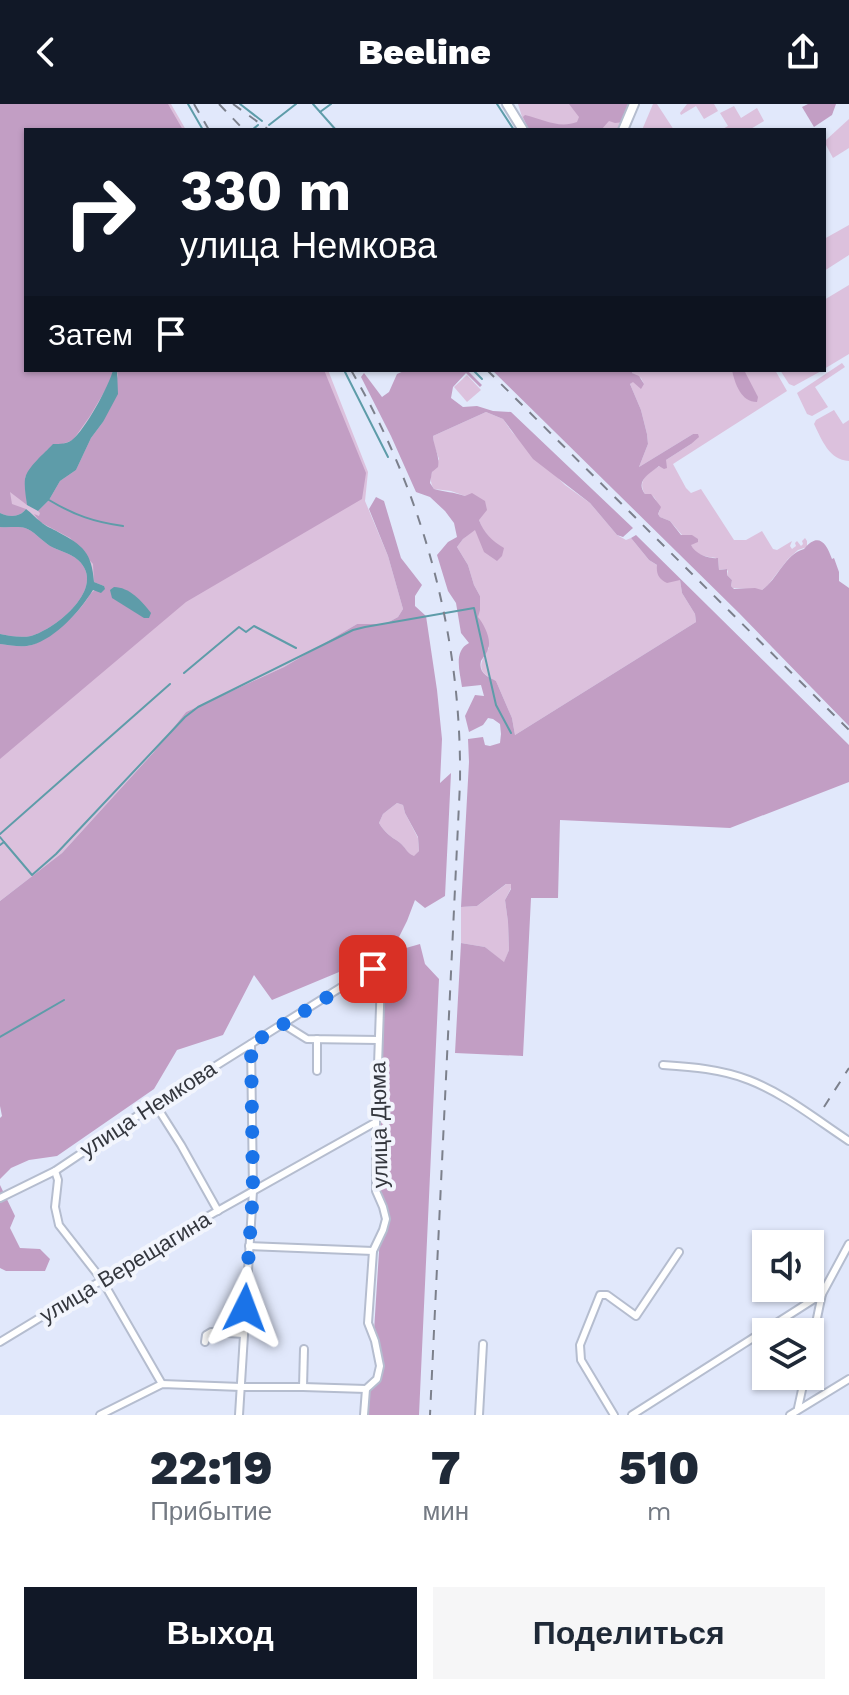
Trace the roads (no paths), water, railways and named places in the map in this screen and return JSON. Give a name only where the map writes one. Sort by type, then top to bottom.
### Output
[{"type":"street","points":[[507,104],[522,128]]},
{"type":"street","points":[[624,128],[634,104]]},
{"type":"street","name":"улица Немкова","points":[[0,1198],[55,1171],[155,1104],[367,971],[378,970]]},
{"type":"street","name":"улица Дюма","points":[[364,1415],[366,1389],[377,1379],[380,1366],[368,1323],[373,1251],[386,1219],[376,1191],[381,979],[378,970]]},
{"type":"street","points":[[283,1024],[307,1039],[378,1040]]},
{"type":"street","points":[[317,1039],[317,1071]]},
{"type":"street","points":[[239,1415],[253,1191],[251,1044]]},
{"type":"street","points":[[663,1065],[716,1070],[748,1079],[779,1094],[849,1141]]},
{"type":"street","points":[[155,1104],[218,1211]]},
{"type":"street","name":"улица Верещагина","points":[[0,1342],[218,1211],[376,1122]]},
{"type":"street","points":[[55,1171],[58,1180],[55,1207],[59,1225],[102,1280],[162,1384]]},
{"type":"street","points":[[249,1246],[373,1251]]},
{"type":"street","points":[[824,1290],[848,1248]]},
{"type":"street","points":[[614,1415],[581,1360],[580,1345],[600,1295],[607,1295],[636,1316],[679,1252]]},
{"type":"street","points":[[632,1415],[809,1302]]},
{"type":"street","points":[[205,1342],[206,1335],[211,1332],[244,1334]]},
{"type":"street","points":[[479,1415],[483,1344]]},
{"type":"street","points":[[303,1387],[304,1349]]},
{"type":"street","points":[[790,1415],[849,1379]]},
{"type":"street","points":[[100,1415],[162,1384],[366,1389]]},
{"type":"street","points":[[797,1412],[802,1390]]},
{"type":"water","points":[[112,372],[117,372],[118,394],[76,470],[60,481],[38,511],[27,505],[26,474],[53,444],[68,442],[77,435]]},
{"type":"water","points":[[26,509],[85,551],[94,582],[105,589],[101,593],[93,590],[67,623],[41,641],[24,646],[0,644],[0,634],[31,636],[53,625],[75,606],[87,582],[86,571],[75,558],[50,546],[28,529],[0,527],[0,513],[14,516]]},
{"type":"water","points":[[114,587],[130,592],[151,613],[149,618],[112,598],[110,590]]},
{"type":"waterway","points":[[188,104],[202,128]]},
{"type":"waterway","points":[[240,104],[262,121]]},
{"type":"waterway","points":[[269,125],[296,104]]},
{"type":"waterway","points":[[313,104],[334,128]]},
{"type":"waterway","points":[[320,112],[331,104]]},
{"type":"waterway","points":[[497,104],[513,128]]},
{"type":"waterway","points":[[254,128],[258,125]]},
{"type":"waterway","points":[[345,372],[388,457]]},
{"type":"waterway","points":[[475,372],[482,379]]},
{"type":"waterway","points":[[49,500],[84,517],[123,526]]},
{"type":"waterway","points":[[4,842],[32,875],[198,707],[353,630],[365,627],[474,608],[496,705],[511,733]]},
{"type":"waterway","points":[[184,673],[239,627],[246,632],[254,626],[296,648]]},
{"type":"waterway","points":[[0,834],[170,684]]},
{"type":"waterway","points":[[0,837],[4,842],[0,845]]},
{"type":"waterway","points":[[0,1037],[64,1000]]},
{"type":"railway","points":[[194,104],[208,128]]},
{"type":"railway","points":[[219,104],[242,128]]},
{"type":"railway","points":[[233,104],[266,128]]},
{"type":"railway","points":[[352,372],[399,467],[434,569],[446,622],[459,729],[460,783],[430,1415]]},
{"type":"railway","points":[[489,372],[849,730]]},
{"type":"railway","points":[[824,1107],[849,1068]]}]
